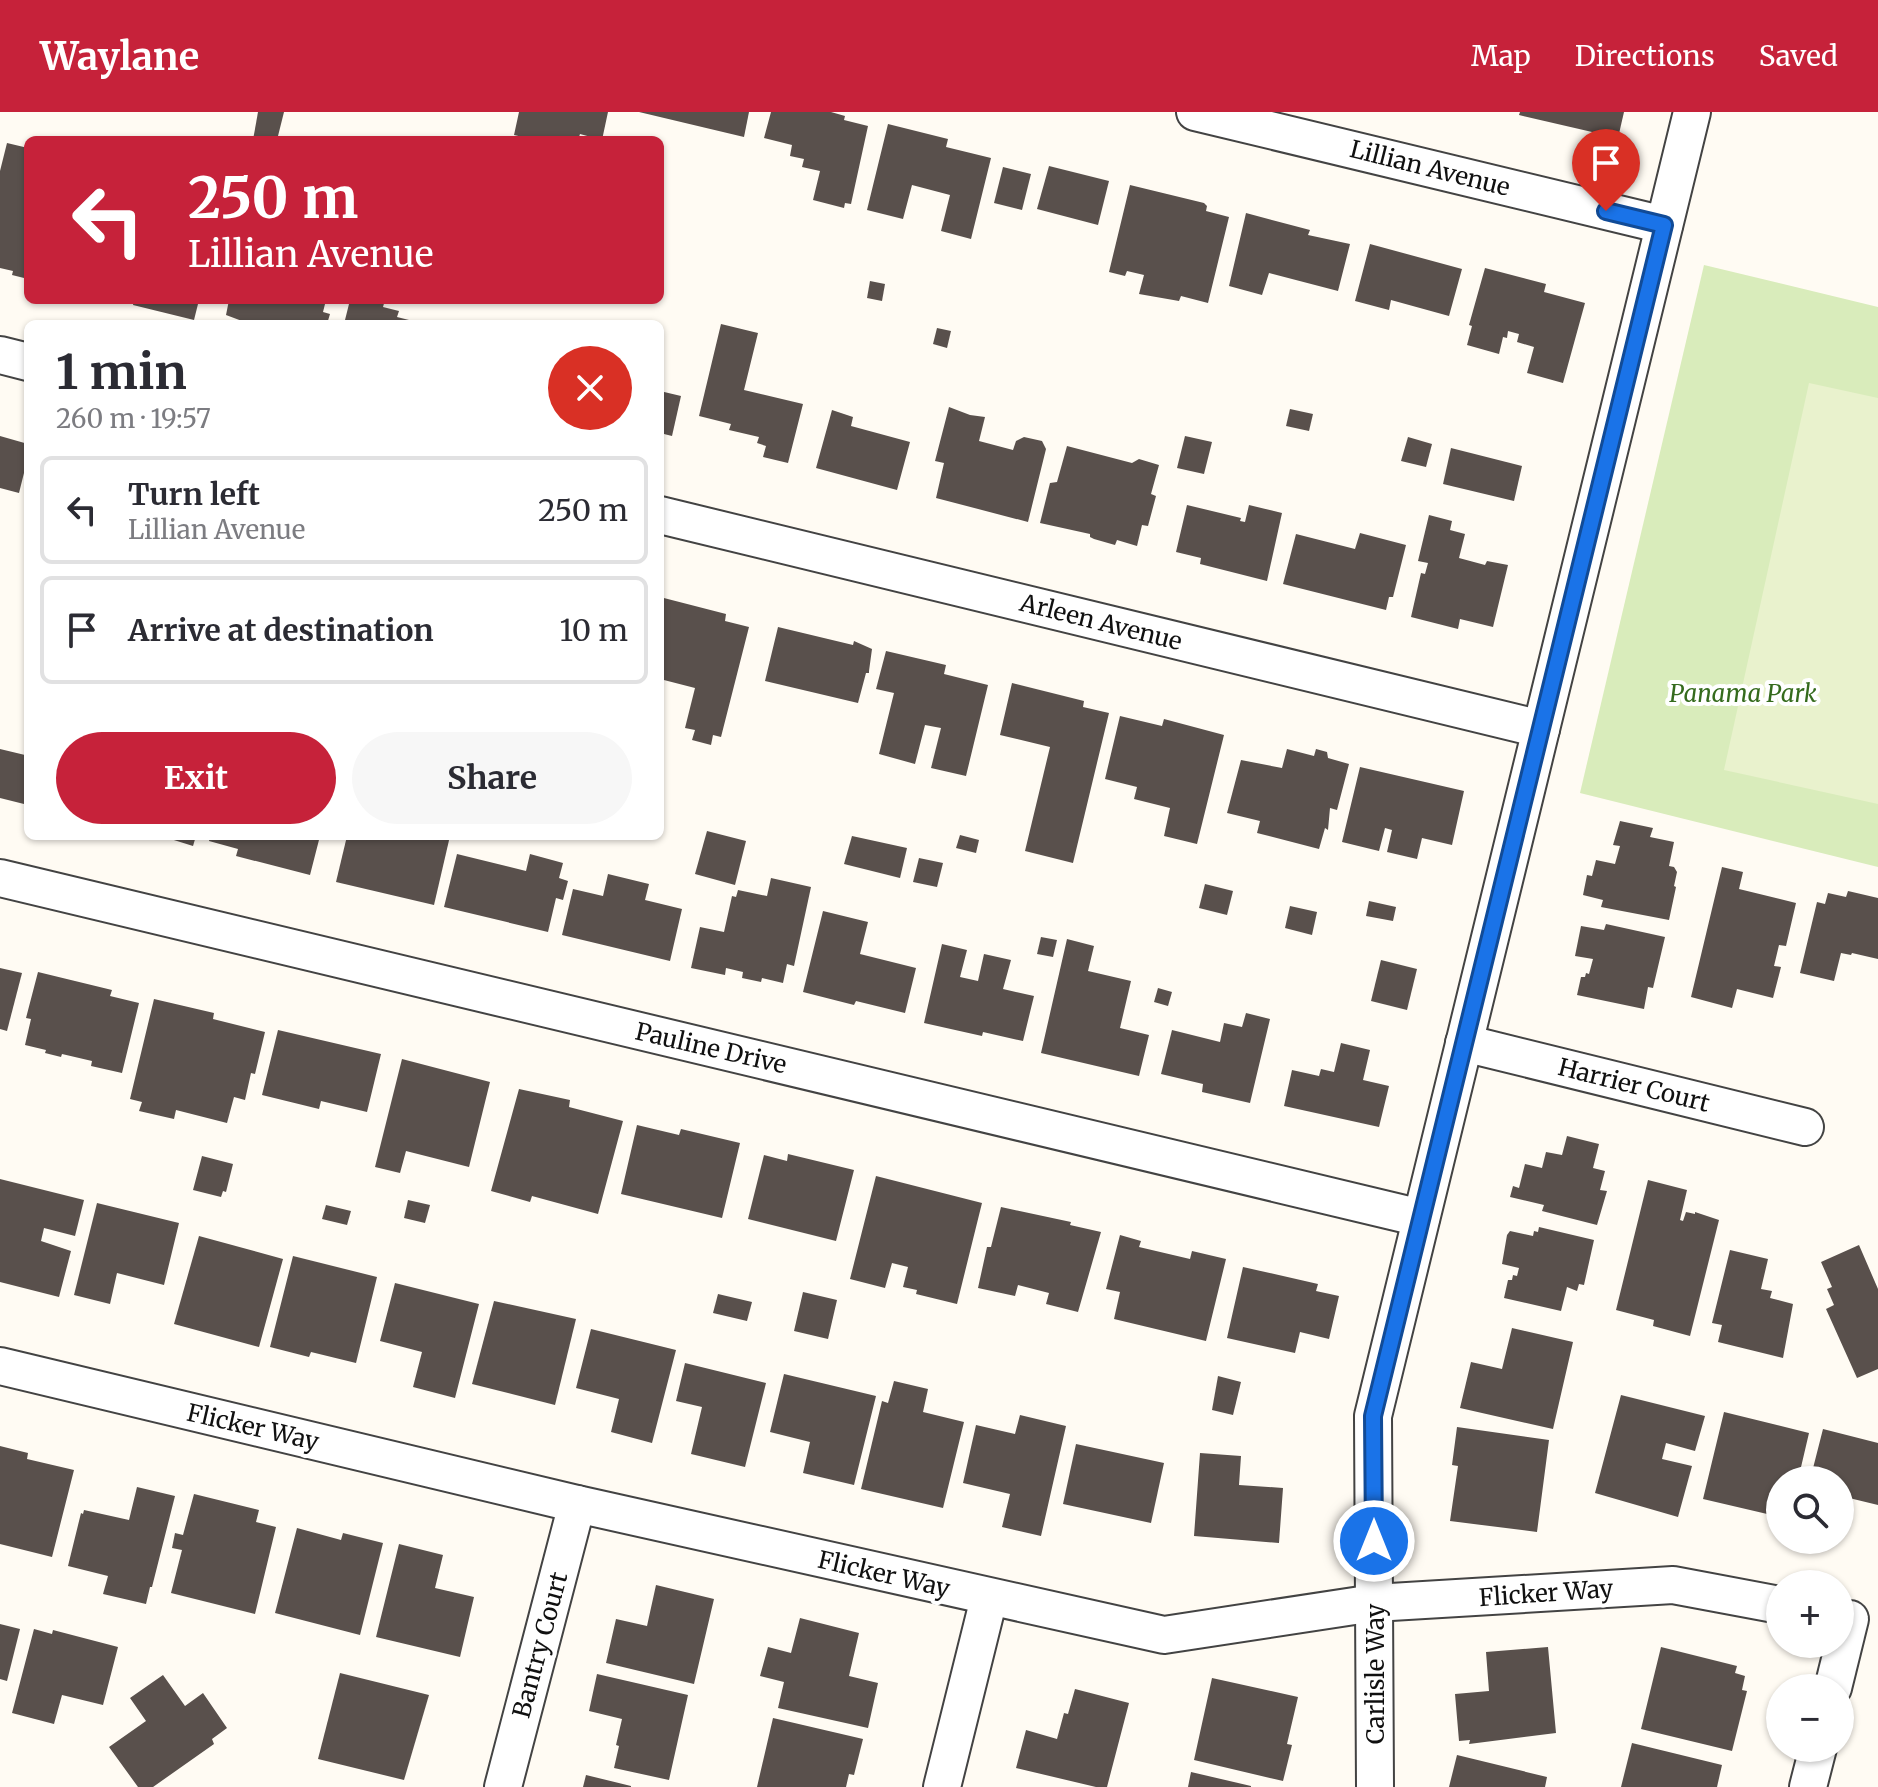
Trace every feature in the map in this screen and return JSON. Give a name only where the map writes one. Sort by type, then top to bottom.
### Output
[{"type":"street","name":"Lillian Avenue","points":[[1195,112],[1664,225]]},
{"type":"street","name":"Carlisle Way","points":[[1375,1787],[1373,1416],[1692,112]]},
{"type":"street","points":[[0,355],[24,361]]},
{"type":"street","name":"Arleen Avenue","points":[[664,516],[1541,729]]},
{"type":"street","name":"Pauline Drive","points":[[0,878],[1421,1218]]},
{"type":"street","name":"Harrier Court","points":[[1464,1043],[1805,1127]]},
{"type":"street","name":"Flicker Way","points":[[0,1366],[577,1504],[1164,1635],[1374,1603],[1673,1585],[1766,1602]]},
{"type":"street","name":"Bantry Court","points":[[503,1787],[577,1504]]},
{"type":"street","points":[[942,1787],[989,1598]]},
{"type":"street","points":[[1838,1674],[1856,1621]]},
{"type":"street","points":[[1808,1787],[1814,1762]]},
{"type":"green space","name":"Panama Park","points":[[1704,265],[1878,307],[1878,867],[1580,793]]},
{"type":"green space","points":[[1809,383],[1878,398],[1878,804],[1724,770]]},
{"type":"building","points":[[258,112],[284,112],[278,136],[254,136]]},
{"type":"building","points":[[519,112],[608,112],[603,136],[514,135]]},
{"type":"building","points":[[639,112],[749,112],[744,137]]},
{"type":"building","points":[[771,112],[831,112],[845,116],[844,120],[868,126],[851,204],[845,203],[844,208],[813,200],[820,171],[802,167],[804,159],[790,156],[792,145],[764,138]]},
{"type":"building","points":[[1520,112],[1624,112],[1618,138],[1519,115]]},
{"type":"building","points":[[888,124],[948,139],[946,147],[991,158],[971,239],[941,231],[950,195],[912,185],[903,219],[867,210]]},
{"type":"building","points":[[7,143],[24,147],[24,278],[0,268],[0,171]]},
{"type":"building","points":[[1049,166],[1109,181],[1098,225],[1037,209]]},
{"type":"building","points":[[1003,167],[1031,174],[1022,210],[994,203]]},
{"type":"building","points":[[1130,185],[1204,203],[1206,211],[1229,217],[1208,303],[1181,296],[1179,301],[1139,294],[1144,275],[1127,271],[1125,276],[1109,272]]},
{"type":"building","points":[[1246,213],[1310,230],[1308,235],[1350,244],[1338,291],[1269,273],[1262,295],[1229,286]]},
{"type":"building","points":[[1370,244],[1462,269],[1449,316],[1391,300],[1389,310],[1355,301]]},
{"type":"building","points":[[1485,268],[1546,284],[1544,292],[1585,303],[1563,383],[1527,373],[1534,347],[1517,342],[1519,334],[1508,331],[1507,338],[1503,337],[1499,354],[1467,345],[1472,326],[1469,325]]},
{"type":"building","points":[[870,281],[885,284],[882,301],[867,298]]},
{"type":"building","points":[[133,304],[198,304],[194,320]]},
{"type":"building","points":[[228,304],[325,304],[323,312],[330,314],[328,320],[239,320],[226,315]]},
{"type":"building","points":[[349,304],[384,304],[383,307],[399,311],[397,317],[409,320],[345,320]]},
{"type":"building","points":[[721,324],[758,333],[744,390],[803,404],[788,463],[763,457],[766,446],[757,443],[759,437],[729,430],[731,424],[699,416]]},
{"type":"building","points":[[937,328],[951,331],[947,348],[933,344]]},
{"type":"building","points":[[664,392],[681,396],[672,436],[664,434]]},
{"type":"building","points":[[949,407],[985,417],[979,441],[1013,450],[1016,441],[1024,437],[1042,441],[1046,449],[1028,522],[936,498],[944,463],[935,461]]},
{"type":"building","points":[[1290,409],[1313,414],[1309,431],[1286,426]]},
{"type":"building","points":[[832,410],[853,417],[851,426],[910,442],[897,490],[816,468]]},
{"type":"building","points":[[0,436],[24,443],[24,473],[19,493],[0,488]]},
{"type":"building","points":[[1185,436],[1212,442],[1204,474],[1177,468]]},
{"type":"building","points":[[1408,437],[1432,444],[1426,467],[1401,461]]},
{"type":"building","points":[[1067,446],[1132,463],[1139,459],[1159,465],[1151,494],[1156,496],[1148,526],[1142,525],[1137,546],[1117,540],[1115,545],[1094,539],[1090,534],[1040,523],[1050,483],[1057,482]]},
{"type":"building","points":[[1451,448],[1522,466],[1514,501],[1443,484]]},
{"type":"building","points":[[1187,505],[1241,518],[1240,521],[1245,522],[1249,505],[1282,513],[1267,581],[1200,564],[1201,558],[1176,552]]},
{"type":"building","points":[[1429,515],[1452,521],[1450,530],[1465,534],[1459,558],[1485,565],[1487,561],[1508,565],[1493,627],[1460,619],[1458,629],[1411,617],[1421,573],[1425,574],[1428,563],[1418,561]]},
{"type":"building","points":[[1360,533],[1406,545],[1393,597],[1389,597],[1386,610],[1283,584],[1296,534],[1355,549]]},
{"type":"building","points":[[664,598],[726,614],[725,621],[749,627],[721,737],[713,735],[711,745],[692,740],[695,730],[685,728],[695,688],[664,680]]},
{"type":"building","points":[[778,627],[853,645],[854,641],[872,649],[869,673],[866,673],[858,703],[765,681]]},
{"type":"building","points":[[886,651],[946,665],[944,674],[988,685],[966,776],[931,768],[941,728],[925,725],[915,764],[879,754],[894,693],[876,689]]},
{"type":"building","points":[[1012,683],[1084,701],[1083,707],[1109,713],[1073,863],[1025,851],[1050,747],[1000,735]]},
{"type":"building","points":[[1120,716],[1162,726],[1164,719],[1224,735],[1197,844],[1164,836],[1170,808],[1134,799],[1137,787],[1105,779]]},
{"type":"building","points":[[0,749],[24,755],[24,804],[0,798]]},
{"type":"building","points":[[1287,749],[1314,756],[1316,749],[1327,752],[1328,758],[1349,764],[1337,810],[1330,808],[1328,830],[1325,828],[1319,849],[1257,833],[1260,821],[1227,813],[1241,760],[1282,768]]},
{"type":"building","points":[[1360,767],[1464,791],[1452,845],[1422,838],[1417,859],[1387,852],[1392,830],[1385,828],[1379,851],[1342,842]]},
{"type":"building","points":[[1620,821],[1653,828],[1650,837],[1674,842],[1669,866],[1677,872],[1669,920],[1601,907],[1603,900],[1583,895],[1587,875],[1592,876],[1596,860],[1615,864],[1620,846],[1613,845]]},
{"type":"building","points":[[707,831],[746,841],[735,885],[695,874]]},
{"type":"building","points":[[960,835],[979,840],[976,853],[956,848]]},
{"type":"building","points":[[852,836],[907,848],[900,878],[844,864]]},
{"type":"building","points":[[174,840],[195,840],[193,846]]},
{"type":"building","points":[[319,840],[310,875],[236,856],[238,849],[209,841]]},
{"type":"building","points":[[346,840],[449,840],[434,905],[336,882]]},
{"type":"building","points":[[457,854],[526,871],[530,854],[563,863],[559,878],[568,881],[563,900],[556,898],[548,932],[444,907]]},
{"type":"building","points":[[919,858],[943,863],[937,887],[913,882]]},
{"type":"building","points":[[1722,867],[1743,872],[1739,889],[1796,903],[1786,946],[1779,945],[1774,966],[1781,967],[1773,998],[1737,989],[1732,1008],[1691,997]]},
{"type":"building","points":[[608,874],[649,884],[645,900],[682,909],[670,961],[562,935],[573,889],[603,896]]},
{"type":"building","points":[[771,878],[811,887],[794,966],[787,964],[783,983],[762,978],[761,982],[742,978],[743,972],[726,968],[725,975],[691,968],[700,927],[724,932],[732,896],[736,897],[738,890],[767,896]]},
{"type":"building","points":[[1205,884],[1233,891],[1227,915],[1199,908]]},
{"type":"building","points":[[1848,891],[1878,898],[1878,959],[1841,953],[1834,981],[1800,973],[1817,902],[1825,904],[1828,893],[1846,897]]},
{"type":"building","points":[[1369,901],[1396,907],[1393,921],[1366,916]]},
{"type":"building","points":[[1290,906],[1317,912],[1312,935],[1285,928]]},
{"type":"building","points":[[823,911],[868,922],[860,954],[916,968],[905,1013],[856,1001],[854,1005],[803,992]]},
{"type":"building","points":[[1606,924],[1665,937],[1653,988],[1648,987],[1644,1009],[1577,995],[1581,977],[1589,974],[1593,959],[1575,956],[1581,926],[1604,930]]},
{"type":"building","points":[[1041,937],[1057,940],[1053,957],[1037,954]]},
{"type":"building","points":[[1067,939],[1094,946],[1088,971],[1131,981],[1120,1028],[1149,1035],[1139,1076],[1041,1053]]},
{"type":"building","points":[[942,944],[967,950],[960,977],[978,981],[984,954],[1011,960],[1003,989],[1034,996],[1023,1041],[983,1032],[982,1036],[924,1023]]},
{"type":"building","points":[[1381,960],[1417,969],[1407,1010],[1371,1001]]},
{"type":"building","points":[[0,968],[22,973],[7,1031],[0,1029]]},
{"type":"building","points":[[38,972],[112,990],[110,996],[139,1003],[122,1073],[91,1066],[92,1061],[62,1054],[61,1057],[25,1045],[31,1019],[26,1018]]},
{"type":"building","points":[[1158,988],[1172,992],[1168,1006],[1154,1002]]},
{"type":"building","points":[[154,999],[214,1013],[213,1019],[265,1032],[245,1100],[234,1097],[227,1123],[176,1110],[174,1119],[139,1111],[142,1102],[130,1099]]},
{"type":"building","points":[[1246,1013],[1270,1019],[1250,1103],[1202,1092],[1203,1084],[1161,1074],[1172,1030],[1220,1042],[1224,1023],[1242,1027]]},
{"type":"building","points":[[278,1030],[381,1054],[367,1112],[321,1101],[319,1109],[262,1095]]},
{"type":"building","points":[[1341,1043],[1370,1050],[1363,1080],[1389,1086],[1379,1127],[1284,1106],[1292,1070],[1319,1076],[1321,1069],[1334,1072]]},
{"type":"building","points":[[402,1059],[490,1082],[469,1167],[406,1151],[400,1173],[375,1167]]},
{"type":"building","points":[[519,1089],[570,1100],[569,1107],[623,1121],[598,1214],[532,1196],[530,1202],[491,1191]]},
{"type":"building","points":[[637,1125],[679,1135],[681,1129],[740,1143],[722,1218],[621,1194]]},
{"type":"building","points":[[1567,1136],[1599,1144],[1593,1168],[1605,1171],[1600,1190],[1607,1191],[1597,1225],[1542,1211],[1544,1205],[1510,1197],[1513,1186],[1519,1188],[1525,1164],[1542,1168],[1546,1152],[1562,1155]]},
{"type":"building","points":[[788,1154],[854,1170],[836,1241],[748,1219],[764,1155],[787,1161]]},
{"type":"building","points":[[202,1156],[233,1164],[226,1192],[223,1191],[221,1197],[193,1190]]},
{"type":"building","points":[[876,1176],[982,1203],[957,1304],[916,1294],[917,1290],[903,1287],[908,1267],[892,1263],[885,1288],[850,1279]]},
{"type":"building","points":[[0,1179],[84,1200],[75,1236],[44,1228],[41,1241],[71,1251],[59,1297],[0,1282]]},
{"type":"building","points":[[1648,1180],[1687,1190],[1680,1220],[1683,1221],[1686,1212],[1695,1212],[1719,1220],[1690,1336],[1653,1326],[1654,1320],[1616,1310]]},
{"type":"building","points":[[408,1200],[430,1205],[425,1223],[404,1218]]},
{"type":"building","points":[[97,1203],[179,1223],[164,1285],[117,1273],[110,1304],[74,1295]]},
{"type":"building","points":[[326,1205],[351,1211],[347,1225],[322,1219]]},
{"type":"building","points":[[1001,1207],[1071,1222],[1070,1225],[1101,1232],[1078,1312],[1046,1304],[1049,1293],[1018,1285],[1015,1296],[978,1288],[987,1247],[991,1247]]},
{"type":"building","points":[[1539,1227],[1594,1240],[1584,1285],[1579,1284],[1577,1291],[1567,1287],[1561,1311],[1504,1298],[1508,1280],[1512,1280],[1513,1275],[1517,1276],[1519,1268],[1502,1264],[1507,1235],[1510,1231],[1533,1236]]},
{"type":"building","points":[[1120,1235],[1141,1241],[1139,1247],[1190,1259],[1192,1251],[1226,1259],[1206,1341],[1114,1319],[1120,1292],[1106,1289]]},
{"type":"building","points":[[199,1236],[283,1259],[259,1347],[174,1324]]},
{"type":"building","points":[[1859,1245],[1878,1289],[1878,1369],[1857,1378],[1826,1309],[1834,1305],[1827,1289],[1832,1287],[1821,1262]]},
{"type":"building","points":[[1730,1250],[1768,1259],[1761,1289],[1772,1291],[1770,1298],[1793,1304],[1783,1358],[1718,1342],[1722,1325],[1712,1323]]},
{"type":"building","points":[[293,1256],[377,1277],[356,1363],[311,1352],[309,1357],[270,1347]]},
{"type":"building","points":[[1243,1267],[1318,1284],[1316,1291],[1339,1296],[1329,1339],[1300,1332],[1295,1353],[1227,1338]]},
{"type":"building","points":[[395,1283],[479,1304],[455,1398],[413,1387],[422,1352],[380,1341]]},
{"type":"building","points":[[803,1292],[837,1300],[828,1339],[794,1331]]},
{"type":"building","points":[[718,1294],[752,1302],[747,1321],[713,1313]]},
{"type":"building","points":[[494,1301],[576,1319],[555,1405],[472,1384]]},
{"type":"building","points":[[1512,1328],[1573,1342],[1553,1429],[1460,1408],[1471,1362],[1502,1369]]},
{"type":"building","points":[[591,1329],[676,1350],[652,1443],[611,1432],[619,1399],[576,1388]]},
{"type":"building","points":[[685,1363],[766,1383],[745,1467],[691,1454],[702,1407],[676,1401]]},
{"type":"building","points":[[784,1374],[876,1396],[854,1485],[803,1473],[810,1442],[770,1432]]},
{"type":"building","points":[[1218,1376],[1241,1382],[1233,1415],[1212,1410]]},
{"type":"building","points":[[894,1381],[928,1389],[923,1412],[964,1422],[943,1508],[861,1489],[882,1401],[888,1403]]},
{"type":"building","points":[[1621,1395],[1705,1416],[1695,1451],[1666,1443],[1662,1459],[1692,1466],[1678,1517],[1595,1493]]},
{"type":"building","points":[[1724,1412],[1809,1433],[1801,1466],[1766,1466],[1766,1514],[1703,1499]]},
{"type":"building","points":[[1020,1415],[1066,1426],[1041,1536],[1002,1527],[1010,1494],[963,1483],[976,1425],[1015,1434]]},
{"type":"building","points":[[1457,1427],[1549,1440],[1537,1532],[1450,1521],[1458,1466],[1452,1465]]},
{"type":"building","points":[[1823,1429],[1878,1443],[1878,1505],[1854,1499],[1854,1466],[1814,1466]]},
{"type":"building","points":[[1076,1444],[1164,1463],[1151,1523],[1063,1504]]},
{"type":"building","points":[[0,1446],[28,1453],[27,1459],[74,1470],[52,1557],[0,1544]]},
{"type":"building","points":[[1200,1453],[1241,1456],[1239,1485],[1283,1488],[1279,1543],[1194,1536]]},
{"type":"building","points":[[137,1487],[175,1496],[146,1604],[103,1594],[108,1576],[68,1566],[81,1513],[84,1510],[129,1520]]},
{"type":"building","points":[[194,1494],[259,1510],[256,1522],[276,1527],[255,1614],[171,1593],[182,1550],[172,1548],[175,1533],[183,1535]]},
{"type":"building","points":[[297,1528],[341,1540],[343,1533],[383,1543],[360,1635],[275,1613]]},
{"type":"building","points":[[399,1544],[443,1555],[435,1588],[474,1597],[460,1657],[376,1637]]},
{"type":"building","points":[[656,1585],[714,1599],[694,1684],[606,1663],[616,1619],[647,1626]]},
{"type":"building","points":[[800,1618],[859,1633],[849,1676],[878,1683],[868,1728],[778,1708],[784,1682],[760,1676],[768,1647],[791,1653]]},
{"type":"building","points":[[0,1624],[20,1629],[7,1681],[0,1679]]},
{"type":"building","points":[[34,1629],[52,1634],[53,1630],[118,1647],[103,1705],[62,1695],[54,1724],[12,1713]]},
{"type":"building","points":[[1548,1647],[1556,1733],[1469,1744],[1470,1740],[1459,1741],[1455,1694],[1489,1691],[1486,1652]]},
{"type":"building","points":[[1661,1647],[1737,1666],[1735,1673],[1745,1676],[1742,1690],[1747,1691],[1732,1751],[1641,1729]]},
{"type":"building","points":[[340,1673],[429,1695],[404,1780],[318,1759]]},
{"type":"building","points":[[597,1674],[688,1695],[669,1780],[614,1768],[622,1719],[589,1711]]},
{"type":"building","points":[[163,1675],[185,1706],[203,1693],[227,1728],[212,1739],[214,1744],[153,1787],[138,1787],[109,1747],[146,1721],[130,1698]]},
{"type":"building","points":[[1212,1678],[1298,1697],[1287,1744],[1292,1745],[1283,1781],[1194,1760]]},
{"type":"building","points":[[1075,1689],[1129,1703],[1107,1787],[1016,1768],[1026,1730],[1057,1739]]},
{"type":"building","points":[[773,1718],[863,1739],[854,1775],[849,1774],[846,1787],[757,1787]]},
{"type":"building","points":[[1632,1743],[1722,1765],[1717,1787],[1621,1787]]},
{"type":"building","points":[[1457,1755],[1547,1777],[1545,1787],[1449,1787]]},
{"type":"building","points":[[1191,1772],[1251,1786],[1251,1787],[1188,1787]]},
{"type":"building","points":[[586,1775],[631,1786],[631,1787],[583,1787]]},
{"type":"route","points":[[1374,1541],[1373,1416],[1664,225],[1606,211]]}]
